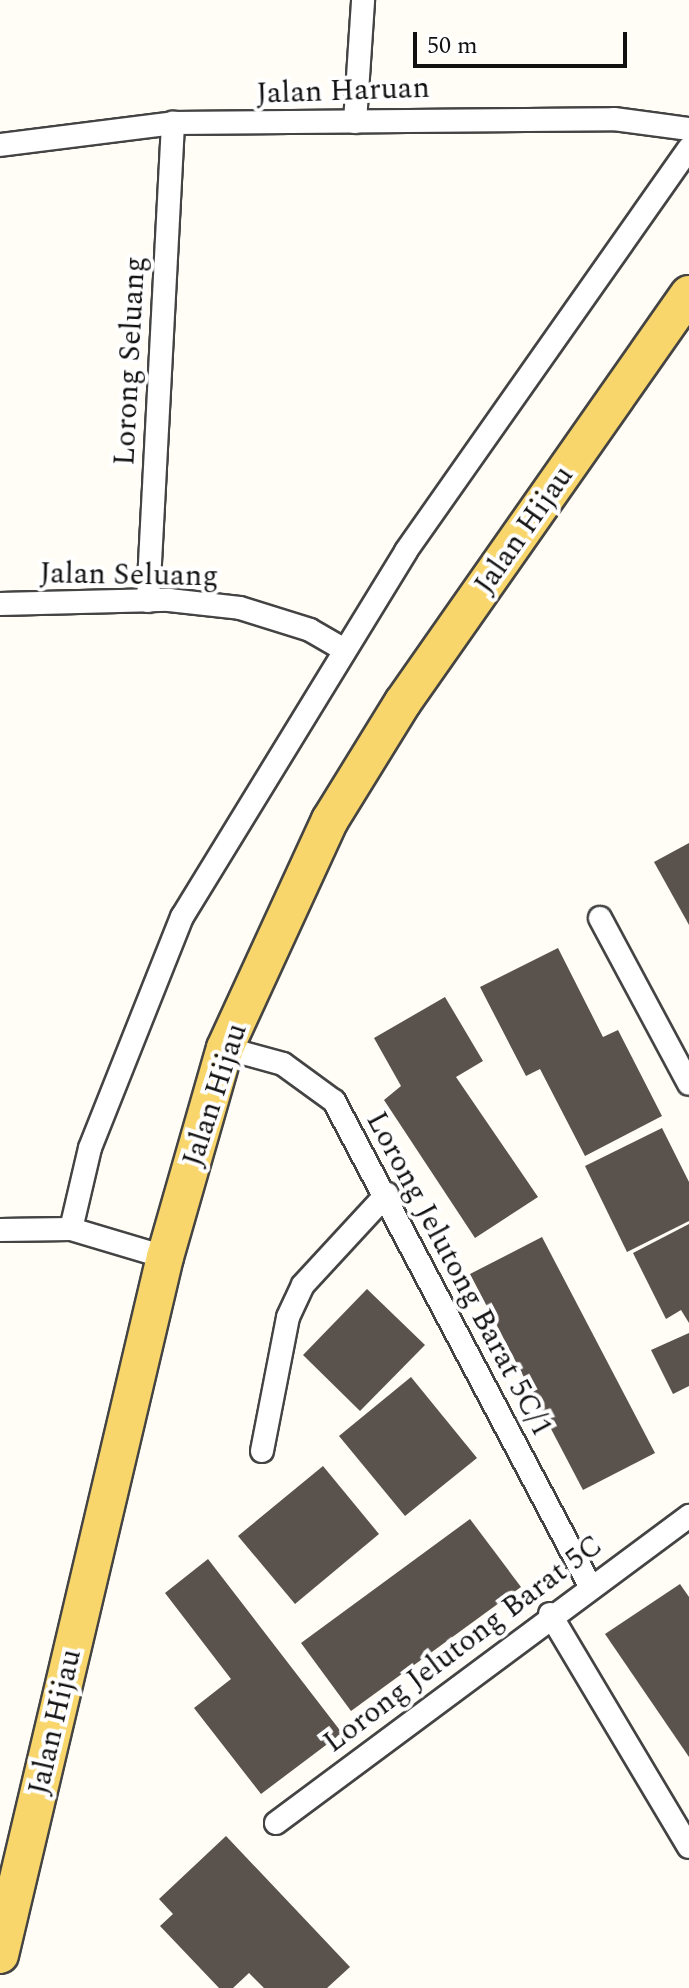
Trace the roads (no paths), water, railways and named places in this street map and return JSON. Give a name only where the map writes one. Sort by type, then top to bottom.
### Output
[{"type":"main road","name":"Jalan Hijau","points":[[1,1947],[7,1898],[165,1257],[225,1048],[330,820],[362,767],[689,294]]},
{"type":"street","points":[[355,122],[363,0]]},
{"type":"street","name":"Jalan Haruan","points":[[0,145],[173,123],[614,119],[689,129]]},
{"type":"street","name":"Lorong Seluang","points":[[148,601],[173,123]]},
{"type":"street","points":[[71,1229],[90,1148],[182,917],[344,650],[689,148]]},
{"type":"street","name":"Jalan Seluang","points":[[0,604],[148,601],[240,608],[310,630],[344,650]]},
{"type":"street","points":[[600,918],[689,1084]]},
{"type":"street","name":"Lorong Jelutong Barat 5C/1","points":[[225,1048],[283,1064],[334,1101],[387,1194],[589,1584]]},
{"type":"street","points":[[262,1451],[278,1359],[303,1285],[387,1194]]},
{"type":"street","points":[[0,1230],[71,1229],[165,1257]]},
{"type":"street","name":"Lorong Jelutong Barat 5C","points":[[276,1823],[589,1584],[689,1516]]},
{"type":"street","points":[[550,1614],[689,1847]]}]
